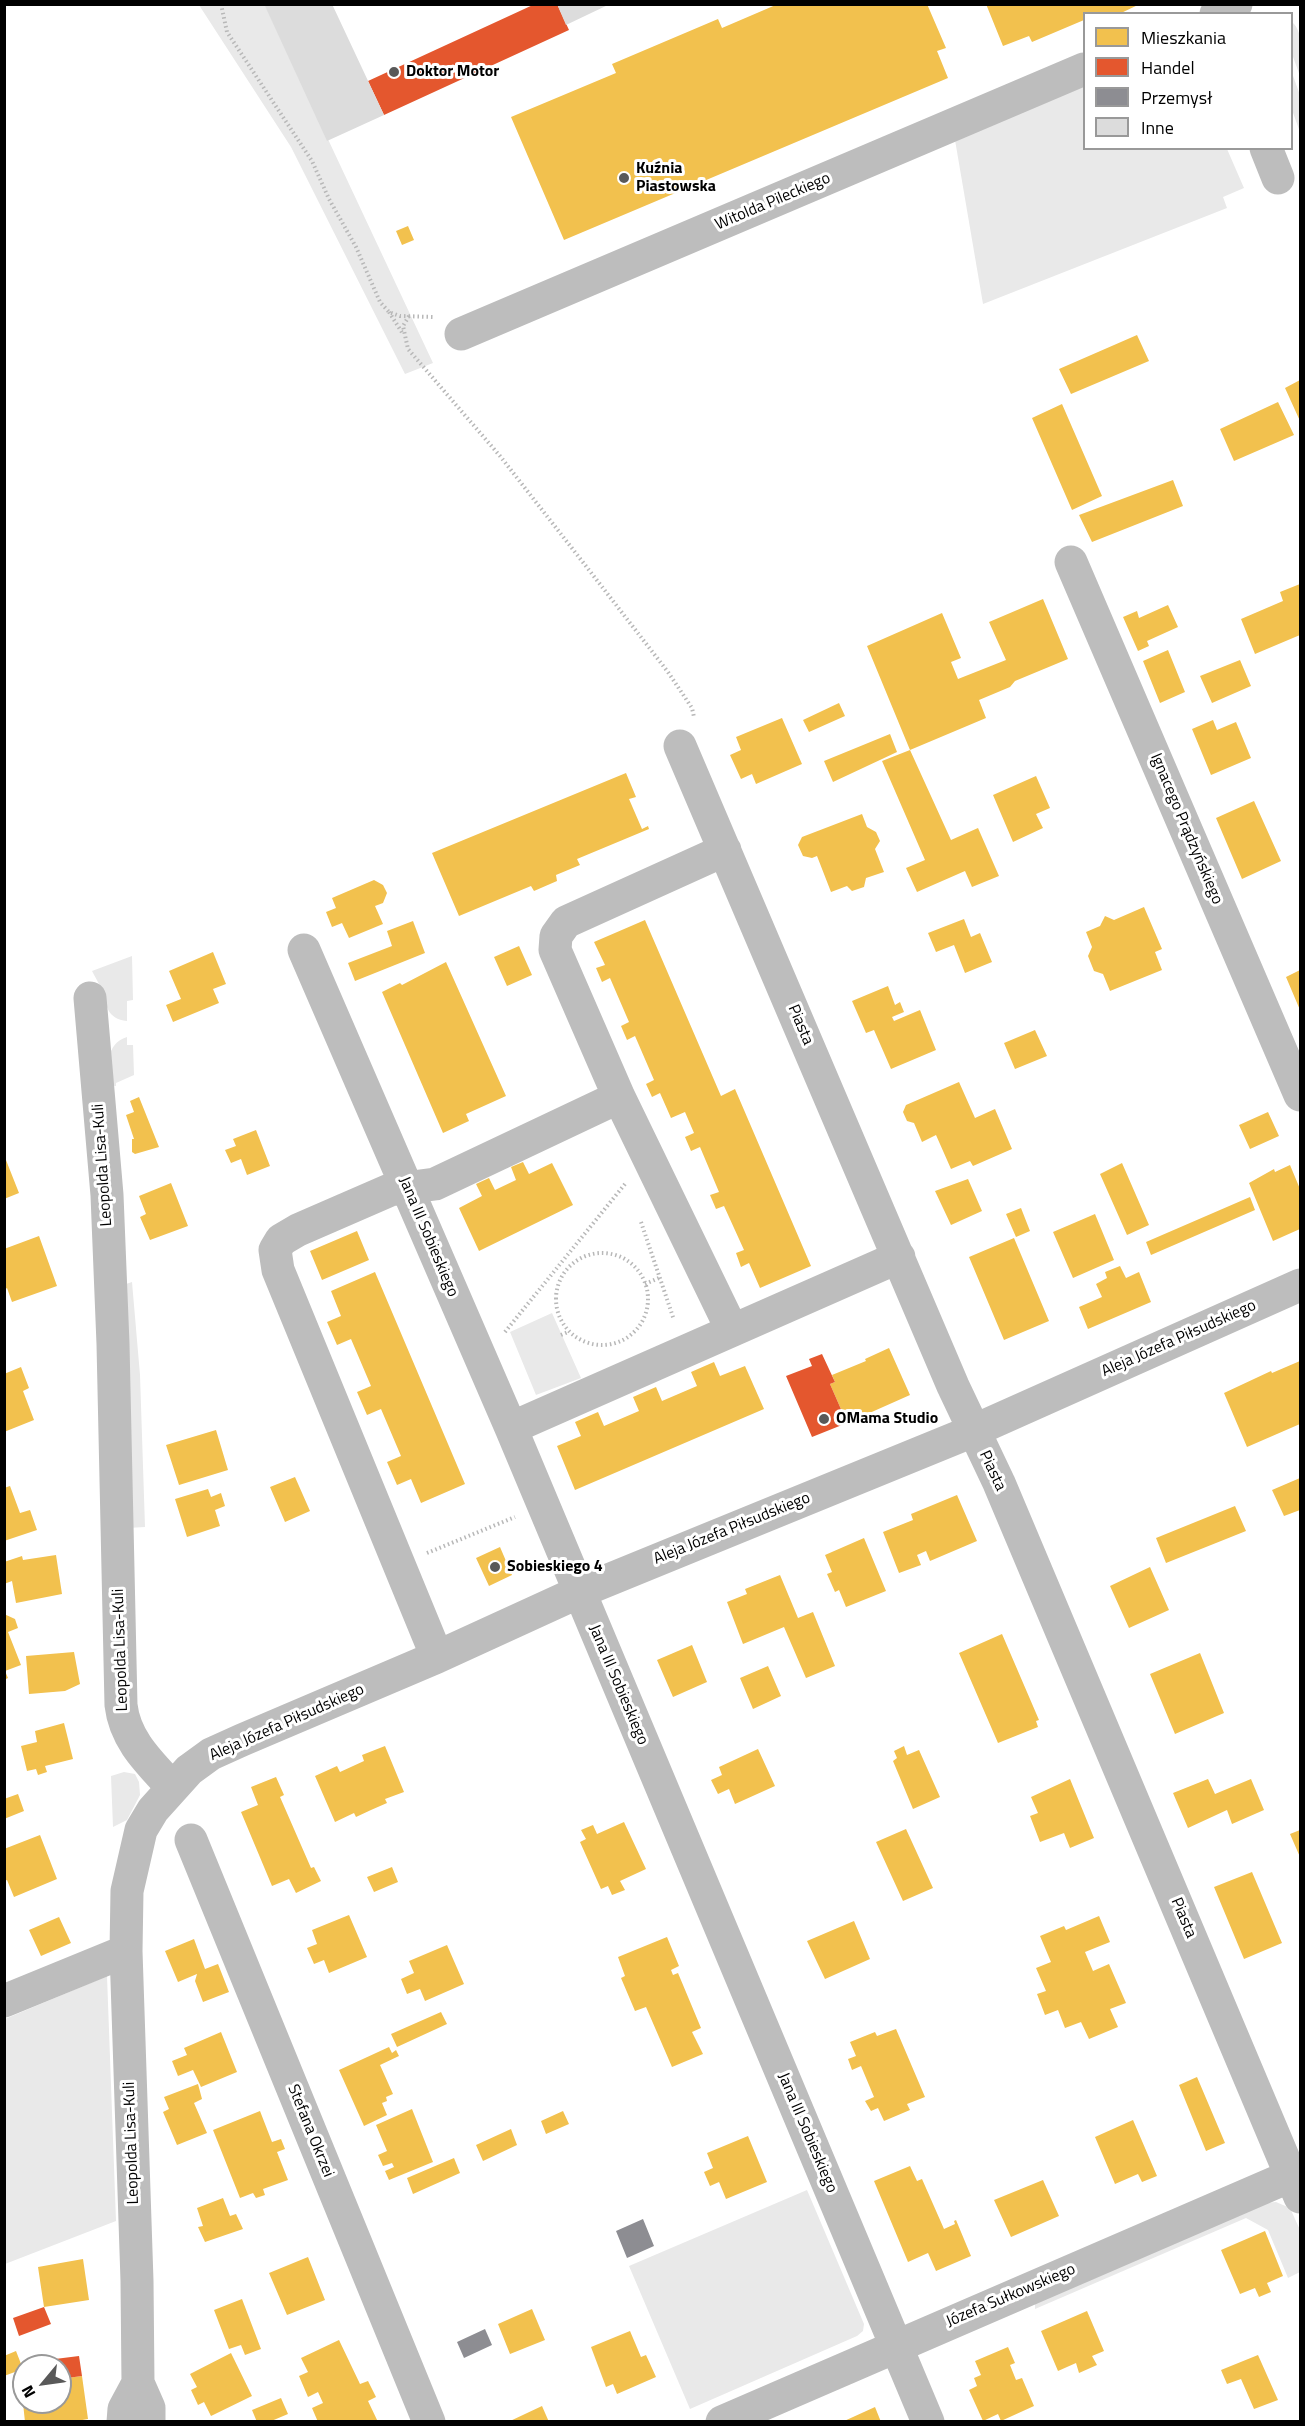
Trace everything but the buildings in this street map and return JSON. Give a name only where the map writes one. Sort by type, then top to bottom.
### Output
[{"type":"street","points":[[1220,12],[1236,4]]},
{"type":"street","name":"Witolda Pileckiego","points":[[450,326],[1083,69]]},
{"type":"street","name":"Ignacego Prądzyńskiego","points":[[1071,562],[1300,1095]]},
{"type":"street","name":"Piasta","points":[[680,746],[1297,2181]]},
{"type":"street","points":[[725,850],[566,921],[556,936],[555,950],[619,1096],[732,1330]]},
{"type":"street","name":"Jana III Sobieskiego","points":[[304,950],[511,1428],[928,2421]]},
{"type":"street","name":"Leopolda Lisa-Kuli","points":[[90,998],[106,1195],[113,1332],[122,1712],[126,1729],[133,1741],[172,1786],[141,1830],[127,1891],[126,1952],[137,2281],[138,2382],[149,2408],[149,2421]]},
{"type":"street","points":[[438,1657],[278,1270],[275,1250],[281,1240],[298,1230],[390,1190],[435,1184],[619,1096]]},
{"type":"street","points":[[511,1428],[686,1353],[732,1330],[899,1257]]},
{"type":"street","name":"Aleja Józefa Piłsudskiego","points":[[172,1786],[211,1754],[438,1657],[579,1592],[973,1431],[1300,1285]]},
{"type":"street","name":"Stefana Okrzei","points":[[191,1840],[429,2421]]},
{"type":"street","points":[[4,2001],[126,1952]]},
{"type":"street","name":"Józefa Sułkowskiego","points":[[722,2421],[896,2346],[1297,2181]]},
{"type":"street","name":"Leopolda Lisa-Kuli","points":[[123,2421],[124,2409],[138,2382]]},
{"type":"path","points":[[221,4],[227,32],[312,161],[329,199],[356,247],[380,302],[403,334],[408,349],[500,456],[654,654],[692,708],[695,721],[680,746]]},
{"type":"path","points":[[389,312],[450,326]]},
{"type":"path","points":[[403,334],[403,326],[409,316]]},
{"type":"path","points":[[477,1350],[501,1337],[626,1183],[630,1191]]},
{"type":"path","points":[[641,1221],[686,1353]]},
{"type":"path","points":[[596,1253],[616,1256],[634,1266],[645,1284],[647,1314],[640,1326],[625,1339],[611,1345],[598,1346],[582,1341],[568,1332],[560,1318],[556,1303],[560,1281],[569,1266],[580,1258],[596,1253]]},
{"type":"path","points":[[562,1260],[569,1266]]},
{"type":"path","points":[[645,1284],[659,1278]]},
{"type":"path","points":[[561,1335],[568,1332]]},
{"type":"path","points":[[399,1564],[543,1505]]},
{"type":"shaded area","points":[[199,5],[265,5],[433,363],[405,374],[291,147]]},
{"type":"shaded area","points":[[1293,23],[1301,40],[1300,76],[1293,57]]},
{"type":"shaded area","points":[[1293,76],[1300,95],[1300,132],[1293,113]]},
{"type":"shaded area","points":[[1083,84],[1083,150],[1227,150],[1244,188],[1223,197],[1227,208],[983,304],[955,140]]},
{"type":"shaded area","points":[[132,956],[133,1000],[127,1001],[127,1021],[115,1018],[109,1011],[92,971]]},
{"type":"shaded area","points":[[127,1037],[127,1045],[133,1045],[134,1075],[116,1083],[116,1086],[107,1085],[108,1063],[112,1050],[120,1040]]},
{"type":"shaded area","points":[[132,1282],[140,1375],[145,1527],[128,1528],[126,1284]]},
{"type":"shaded area","points":[[552,1313],[581,1378],[536,1395],[510,1332]]},
{"type":"shaded area","points":[[124,1772],[135,1774],[139,1782],[140,1795],[127,1820],[113,1827],[111,1776]]},
{"type":"shaded area","points":[[107,1976],[116,2221],[5,2264],[5,2019]]},
{"type":"shaded area","points":[[807,2190],[864,2324],[863,2331],[857,2336],[690,2409],[629,2266]]},
{"type":"shaded area","points":[[1276,2202],[1290,2208],[1300,2230],[1300,2272],[1288,2278],[1268,2230],[1246,2218],[1035,2309],[1035,2302],[1266,2203]]},
{"type":"place","name":"Doktor Motor","points":[[394,72]]},
{"type":"place","name":"Kuźnia Piastowska","points":[[624,178]]},
{"type":"place","name":"OMama Studio","points":[[824,1419]]},
{"type":"place","name":"Sobieskiego 4","points":[[495,1567]]}]
